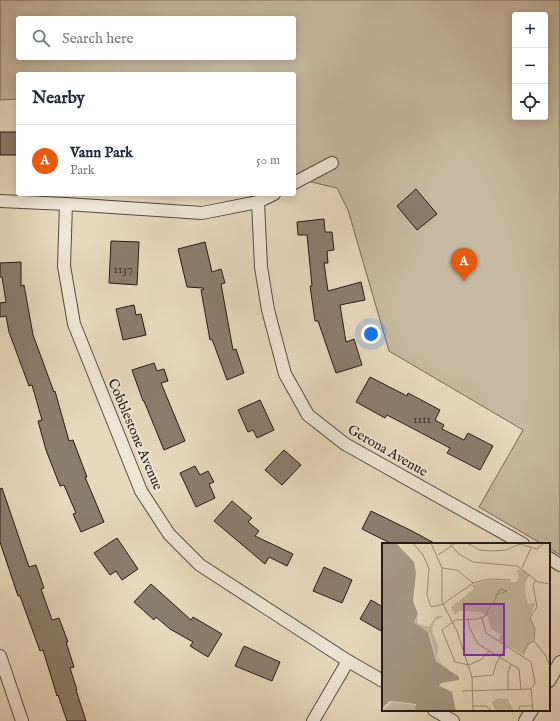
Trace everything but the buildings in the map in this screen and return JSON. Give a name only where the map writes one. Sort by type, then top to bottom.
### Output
[{"type":"street","points":[[296,182],[332,163]]},
{"type":"street","points":[[0,201],[202,213],[258,202],[270,196]]},
{"type":"street","name":"Gerona Avenue","points":[[258,202],[261,267],[268,310],[285,374],[308,415],[344,444],[521,543]]},
{"type":"street","name":"Cobblestone Avenue","points":[[66,204],[64,266],[74,324],[141,491],[169,534],[200,565],[348,661],[382,680]]},
{"type":"street","points":[[550,559],[560,565]]},
{"type":"street","points":[[0,656],[22,721]]},
{"type":"street","points":[[313,721],[348,661]]},
{"type":"street","points":[[550,679],[560,662]]},
{"type":"street","points":[[436,711],[453,721]]},
{"type":"street","points":[[525,721],[531,711]]},
{"type":"shaded area","points":[[0,0],[560,0],[560,555],[550,549],[550,543],[540,543],[479,507],[523,430],[389,351],[348,210],[337,188],[296,178],[296,72],[16,72],[16,99],[0,100]]},
{"type":"place","name":"Vann Park","points":[[464,281]]}]
